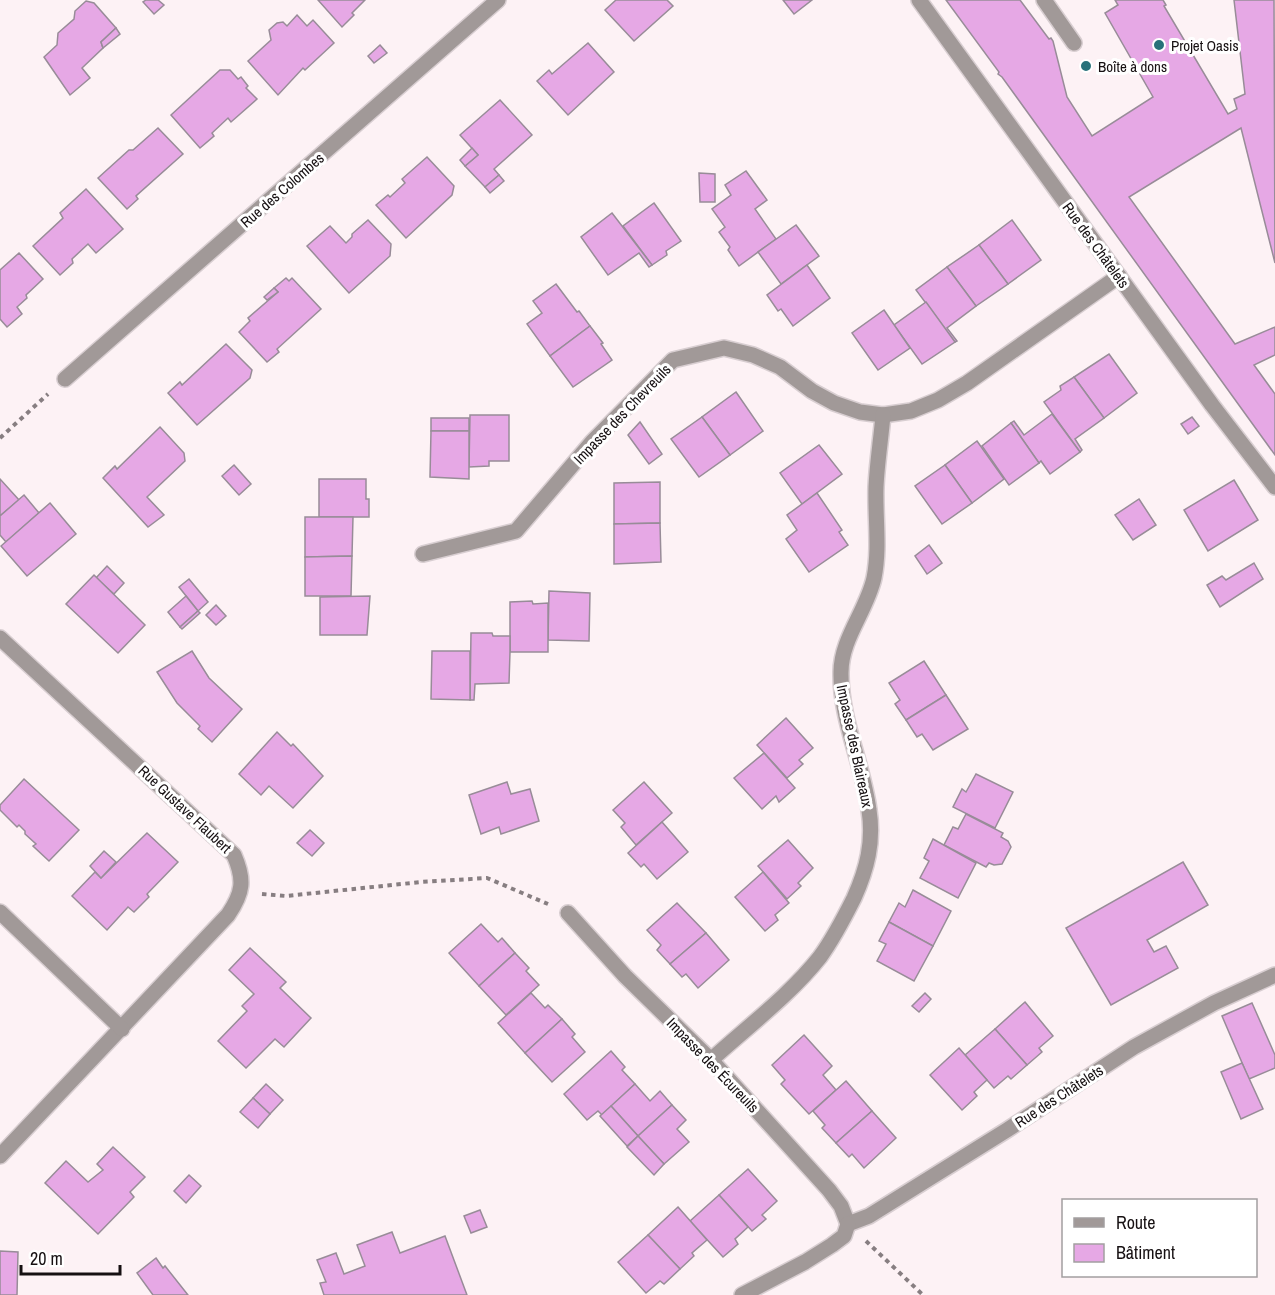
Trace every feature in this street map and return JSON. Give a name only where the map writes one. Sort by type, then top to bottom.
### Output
[{"type":"street","name":"Rue des Colombes","points":[[65,379],[498,0]]},
{"type":"street","name":"Rue des Châtelets","points":[[920,0],[1212,405],[1275,487]]},
{"type":"street","points":[[1044,0],[1074,43]]},
{"type":"street","name":"Impasse des Chevreuils","points":[[423,554],[516,531],[592,442],[673,360],[724,348],[753,355],[780,367],[812,391],[834,403],[860,412],[883,415],[911,411],[938,400],[967,383],[1119,276]]},
{"type":"street","name":"Impasse des Blaireaux","points":[[711,1060],[797,982],[819,957],[844,917],[865,872],[870,844],[870,812],[841,689],[841,669],[844,651],[873,580],[877,553],[876,488],[883,415]]},
{"type":"street","name":"Rue Gustave Flaubert","points":[[0,638],[234,855],[242,872],[241,891]]},
{"type":"street","points":[[0,1156],[228,915],[241,891]]},
{"type":"street","points":[[0,912],[122,1029]]},
{"type":"street","name":"Impasse des Écureuils","points":[[568,913],[625,976],[711,1060],[829,1190],[841,1206],[848,1224]]},
{"type":"street","name":"Rue des Châtelets","points":[[848,1224],[869,1216],[1134,1047],[1214,1002],[1275,975]]},
{"type":"street","points":[[742,1295],[832,1245],[844,1236],[848,1224]]},
{"type":"path","points":[[0,438],[65,379]]},
{"type":"path","points":[[241,891],[286,896],[421,882],[487,878],[568,913]]},
{"type":"path","points":[[848,1224],[922,1295]]},
{"type":"building","points":[[158,0],[164,5],[154,14],[143,2]]},
{"type":"building","points":[[318,0],[365,0],[342,27]]},
{"type":"building","points":[[616,0],[667,0],[673,6],[634,41],[605,10]]},
{"type":"building","points":[[783,0],[812,0],[794,14]]},
{"type":"building","points":[[946,0],[1020,0],[1049,39],[1053,41],[1067,97],[1092,136],[1153,97],[1105,13],[1118,5],[1115,0],[1163,0],[1166,5],[1164,6],[1228,114],[1237,109],[1234,99],[1245,94],[1234,0],[1274,0],[1275,263],[1241,128],[1129,197],[1235,344],[1275,327],[1275,355],[1254,365],[1275,394],[1275,455],[998,74],[999,72]]},
{"type":"building","points":[[86,1],[94,3],[116,28],[101,42],[103,48],[82,68],[90,78],[70,95],[44,57],[57,45],[58,33],[74,19],[75,11]]},
{"type":"building","points":[[297,15],[307,26],[313,20],[334,43],[305,70],[303,68],[278,95],[248,61],[271,40],[269,30],[277,23],[283,22],[287,26]]},
{"type":"building","points":[[116,28],[120,34],[103,48],[101,42]]},
{"type":"building","points":[[588,43],[614,72],[568,115],[537,81],[549,70],[552,74]]},
{"type":"building","points":[[380,45],[387,53],[374,63],[368,56]]},
{"type":"building","points":[[220,70],[230,70],[238,79],[241,77],[248,86],[246,88],[257,99],[231,122],[228,118],[212,133],[214,136],[200,148],[171,115]]},
{"type":"building","points":[[500,100],[532,135],[494,169],[499,175],[485,187],[465,166],[478,155],[460,135]]},
{"type":"building","points":[[158,128],[183,154],[136,196],[138,199],[127,209],[98,178]]},
{"type":"building","points":[[472,148],[478,155],[465,166],[460,160]]},
{"type":"building","points":[[427,157],[454,186],[452,195],[406,238],[376,205],[388,195],[390,197],[405,183],[402,179]]},
{"type":"building","points":[[746,171],[767,200],[755,209],[776,239],[739,266],[728,250],[730,247],[719,232],[725,227],[712,209],[731,195],[725,185]]},
{"type":"building","points":[[699,173],[715,174],[715,202],[700,202]]},
{"type":"building","points":[[499,175],[504,181],[490,193],[485,187]]},
{"type":"building","points":[[86,189],[123,229],[96,253],[88,244],[72,259],[73,263],[60,275],[33,246],[63,218],[60,213]]},
{"type":"building","points":[[654,203],[681,241],[666,251],[667,255],[652,265],[623,226]]},
{"type":"building","points":[[612,213],[652,265],[649,267],[639,253],[608,275],[581,237]]},
{"type":"building","points":[[368,220],[391,244],[390,256],[349,293],[307,246],[330,226],[346,243],[352,234]]},
{"type":"building","points":[[1012,220],[1041,260],[1008,284],[979,245]]},
{"type":"building","points":[[796,225],[819,256],[781,284],[758,252]]},
{"type":"building","points":[[979,245],[1008,284],[976,306],[947,267]]},
{"type":"building","points":[[19,253],[43,279],[17,307],[22,314],[7,327],[0,319],[0,270]]},
{"type":"building","points":[[807,265],[830,298],[793,326],[781,309],[778,311],[767,295]]},
{"type":"building","points":[[947,267],[976,306],[947,328],[957,341],[955,342],[916,290]]},
{"type":"building","points":[[286,278],[289,281],[292,278],[321,309],[277,349],[279,352],[267,362],[239,332],[250,321],[248,318],[278,292],[274,288]]},
{"type":"building","points":[[556,284],[590,326],[550,356],[527,324],[542,313],[533,301]]},
{"type":"building","points":[[274,288],[278,292],[267,300],[264,297]]},
{"type":"building","points":[[926,302],[955,342],[922,364],[894,325]]},
{"type":"building","points":[[884,310],[910,348],[878,370],[852,333]]},
{"type":"building","points":[[590,326],[612,360],[573,387],[550,356]]},
{"type":"building","points":[[226,344],[252,370],[250,378],[197,425],[168,393],[180,382],[182,385]]},
{"type":"building","points":[[1109,354],[1137,393],[1104,418],[1074,377]]},
{"type":"building","points":[[1074,377],[1104,418],[1075,439],[1082,450],[1080,452],[1044,402],[1061,390],[1060,386]]},
{"type":"building","points":[[736,392],[763,431],[730,455],[702,417]]},
{"type":"building","points":[[1052,414],[1080,452],[1050,474],[1041,461],[1039,463],[1011,423],[1014,421],[1024,435]]},
{"type":"building","points":[[470,415],[509,415],[509,461],[489,461],[489,466],[469,467]]},
{"type":"building","points":[[702,417],[730,455],[699,477],[671,439]]},
{"type":"building","points":[[1192,417],[1199,426],[1188,434],[1181,424]]},
{"type":"building","points":[[431,418],[469,418],[469,431],[431,431]]},
{"type":"building","points":[[640,422],[662,454],[649,464],[628,435]]},
{"type":"building","points":[[1011,423],[1039,463],[1009,485],[982,446]]},
{"type":"building","points":[[160,427],[184,453],[185,461],[147,497],[164,515],[148,527],[103,478],[115,466],[117,469]]},
{"type":"building","points":[[431,431],[469,431],[469,479],[430,477]]},
{"type":"building","points":[[977,441],[1004,479],[972,503],[945,465]]},
{"type":"building","points":[[819,445],[842,474],[802,504],[780,473]]},
{"type":"building","points":[[234,465],[251,484],[239,495],[222,476]]},
{"type":"building","points":[[945,465],[972,503],[942,524],[915,486]]},
{"type":"building","points":[[0,479],[19,500],[0,516]]},
{"type":"building","points":[[319,479],[366,479],[369,517],[319,517]]},
{"type":"building","points":[[1234,480],[1258,520],[1208,551],[1184,510]]},
{"type":"building","points":[[660,482],[660,523],[614,524],[614,483]]},
{"type":"building","points":[[817,493],[842,530],[839,532],[848,545],[809,572],[786,539],[797,530],[787,515]]},
{"type":"building","points":[[24,495],[39,513],[6,542],[0,535],[0,516]]},
{"type":"building","points":[[1139,499],[1156,525],[1133,540],[1115,515]]},
{"type":"building","points":[[50,503],[76,534],[27,576],[1,546]]},
{"type":"building","points":[[305,517],[353,517],[352,556],[305,557]]},
{"type":"building","points":[[660,523],[661,562],[614,564],[614,524]]},
{"type":"building","points":[[929,545],[942,563],[927,574],[915,556]]},
{"type":"building","points":[[352,556],[351,596],[305,596],[305,557]]},
{"type":"building","points":[[1254,563],[1263,579],[1220,607],[1207,585],[1222,576],[1226,580]]},
{"type":"building","points":[[107,566],[124,583],[114,594],[96,578]]},
{"type":"building","points":[[94,575],[145,625],[118,653],[66,604]]},
{"type":"building","points":[[189,579],[208,602],[198,611],[179,587]]},
{"type":"building","points":[[549,591],[590,593],[589,641],[548,640]]},
{"type":"building","points":[[186,596],[198,611],[180,627],[168,612]]},
{"type":"building","points":[[370,596],[367,635],[320,635],[320,597]]},
{"type":"building","points":[[532,601],[533,604],[548,603],[548,652],[510,652],[510,602]]},
{"type":"building","points":[[216,605],[226,616],[216,625],[206,615]]},
{"type":"building","points":[[198,611],[200,613],[182,629],[180,627]]},
{"type":"building","points":[[471,633],[510,636],[509,683],[475,684],[474,700],[470,700]]},
{"type":"building","points":[[192,651],[209,678],[242,709],[212,742],[177,703],[157,672]]},
{"type":"building","points":[[432,651],[470,651],[470,700],[431,699]]},
{"type":"building","points":[[924,661],[946,695],[906,720],[895,704],[900,700],[889,683]]},
{"type":"building","points":[[946,695],[968,729],[933,750],[922,734],[917,737],[906,720]]},
{"type":"building","points":[[786,718],[813,748],[799,760],[803,764],[787,778],[757,745]]},
{"type":"building","points":[[277,732],[291,746],[293,744],[323,776],[293,808],[269,786],[261,795],[239,774]]},
{"type":"building","points":[[764,753],[795,788],[779,802],[776,796],[762,809],[734,778]]},
{"type":"building","points":[[976,774],[1013,792],[995,828],[953,807],[962,789],[966,792]]},
{"type":"building","points":[[24,779],[79,830],[49,861],[33,846],[36,844],[25,834],[25,831],[19,825],[17,827],[0,810],[0,805]]},
{"type":"building","points":[[507,782],[511,794],[530,789],[539,821],[501,834],[499,827],[481,834],[469,795]]},
{"type":"building","points":[[644,782],[672,813],[636,845],[621,827],[625,823],[613,810]]},
{"type":"building","points":[[966,814],[1003,833],[1001,837],[1008,841],[1011,847],[1002,864],[989,863],[986,867],[944,845],[953,827],[958,829]]},
{"type":"building","points":[[662,822],[688,852],[657,879],[644,864],[641,867],[628,853]]},
{"type":"building","points":[[310,830],[324,843],[312,856],[297,843]]},
{"type":"building","points":[[147,833],[178,862],[147,894],[149,897],[134,912],[128,907],[107,930],[72,896],[95,872],[101,878]]},
{"type":"building","points":[[933,839],[976,863],[958,898],[920,878],[929,861],[924,858]]},
{"type":"building","points":[[788,840],[813,868],[798,883],[801,886],[787,899],[758,866]]},
{"type":"building","points":[[104,851],[116,862],[101,878],[90,866]]},
{"type":"building","points":[[1183,862],[1208,905],[1147,940],[1154,952],[1166,946],[1178,968],[1111,1005],[1066,928]]},
{"type":"building","points":[[763,872],[789,903],[775,915],[778,920],[765,931],[735,897]]},
{"type":"building","points":[[913,890],[951,911],[933,946],[889,922],[899,903],[905,907]]},
{"type":"building","points":[[677,903],[706,933],[670,964],[657,950],[661,945],[647,930]]},
{"type":"building","points":[[889,922],[933,946],[914,981],[877,961],[886,944],[879,941]]},
{"type":"building","points":[[481,924],[498,942],[502,938],[515,953],[479,986],[449,953]]},
{"type":"building","points":[[706,933],[729,960],[698,988],[686,974],[682,977],[670,964]]},
{"type":"building","points":[[250,948],[286,982],[280,988],[311,1018],[284,1047],[275,1039],[246,1068],[218,1041],[247,1011],[242,1006],[254,994],[229,970]]},
{"type":"building","points":[[515,953],[529,968],[526,971],[539,985],[506,1015],[479,986]]},
{"type":"building","points":[[531,993],[545,1008],[548,1005],[562,1019],[525,1053],[498,1023]]},
{"type":"building","points":[[925,993],[931,999],[919,1012],[912,1006]]},
{"type":"building","points":[[1025,1002],[1053,1036],[1039,1048],[1042,1052],[1027,1065],[995,1029]]},
{"type":"building","points":[[1252,1003],[1275,1055],[1275,1068],[1249,1079],[1222,1016]]},
{"type":"building","points":[[562,1019],[575,1034],[572,1037],[585,1052],[552,1082],[525,1053]]},
{"type":"building","points":[[995,1029],[1027,1065],[1011,1079],[1008,1076],[994,1088],[965,1055]]},
{"type":"building","points":[[804,1035],[832,1066],[823,1075],[836,1090],[809,1114],[781,1084],[785,1080],[772,1065]]},
{"type":"building","points":[[959,1048],[987,1080],[974,1092],[977,1096],[962,1110],[930,1075]]},
{"type":"building","points":[[611,1051],[625,1067],[622,1070],[635,1084],[602,1115],[598,1111],[587,1120],[564,1094]]},
{"type":"building","points":[[1242,1063],[1263,1109],[1241,1119],[1221,1072]]},
{"type":"building","points":[[846,1081],[872,1111],[836,1143],[822,1128],[825,1125],[813,1111]]},
{"type":"building","points":[[266,1084],[283,1100],[270,1114],[253,1098]]},
{"type":"building","points":[[635,1084],[650,1101],[660,1091],[672,1105],[638,1136],[611,1106]]},
{"type":"building","points":[[253,1098],[270,1114],[258,1128],[240,1112]]},
{"type":"building","points":[[672,1105],[686,1120],[677,1129],[689,1142],[664,1164],[638,1136]]},
{"type":"building","points":[[611,1106],[638,1136],[627,1146],[600,1116]]},
{"type":"building","points":[[872,1111],[896,1138],[864,1168],[852,1154],[849,1157],[836,1143]]},
{"type":"building","points":[[638,1136],[664,1164],[654,1175],[627,1147]]},
{"type":"building","points":[[113,1147],[145,1177],[130,1192],[134,1197],[98,1234],[45,1183],[66,1161],[88,1182],[103,1170],[97,1164]]},
{"type":"building","points":[[748,1169],[777,1201],[762,1215],[766,1219],[752,1231],[719,1195]]},
{"type":"building","points":[[189,1175],[201,1186],[186,1203],[174,1191]]},
{"type":"building","points":[[719,1195],[748,1227],[735,1239],[738,1244],[723,1257],[690,1221]]},
{"type":"building","points":[[678,1207],[707,1240],[692,1253],[694,1256],[680,1269],[648,1235]]},
{"type":"building","points":[[480,1210],[487,1227],[471,1233],[464,1216]]},
{"type":"building","points":[[392,1232],[400,1253],[445,1236],[467,1295],[324,1295],[320,1283],[326,1282],[317,1260],[336,1253],[344,1274],[365,1266],[357,1245]]},
{"type":"building","points":[[648,1235],[680,1269],[664,1284],[660,1281],[646,1293],[618,1262]]},
{"type":"building","points":[[0,1251],[18,1252],[17,1295],[0,1295]]},
{"type":"building","points":[[156,1258],[188,1295],[153,1295],[137,1273]]},
{"type":"place","name":"Projet Oasis","points":[[1159,45]]},
{"type":"place","name":"Boîte à dons","points":[[1086,66]]}]
